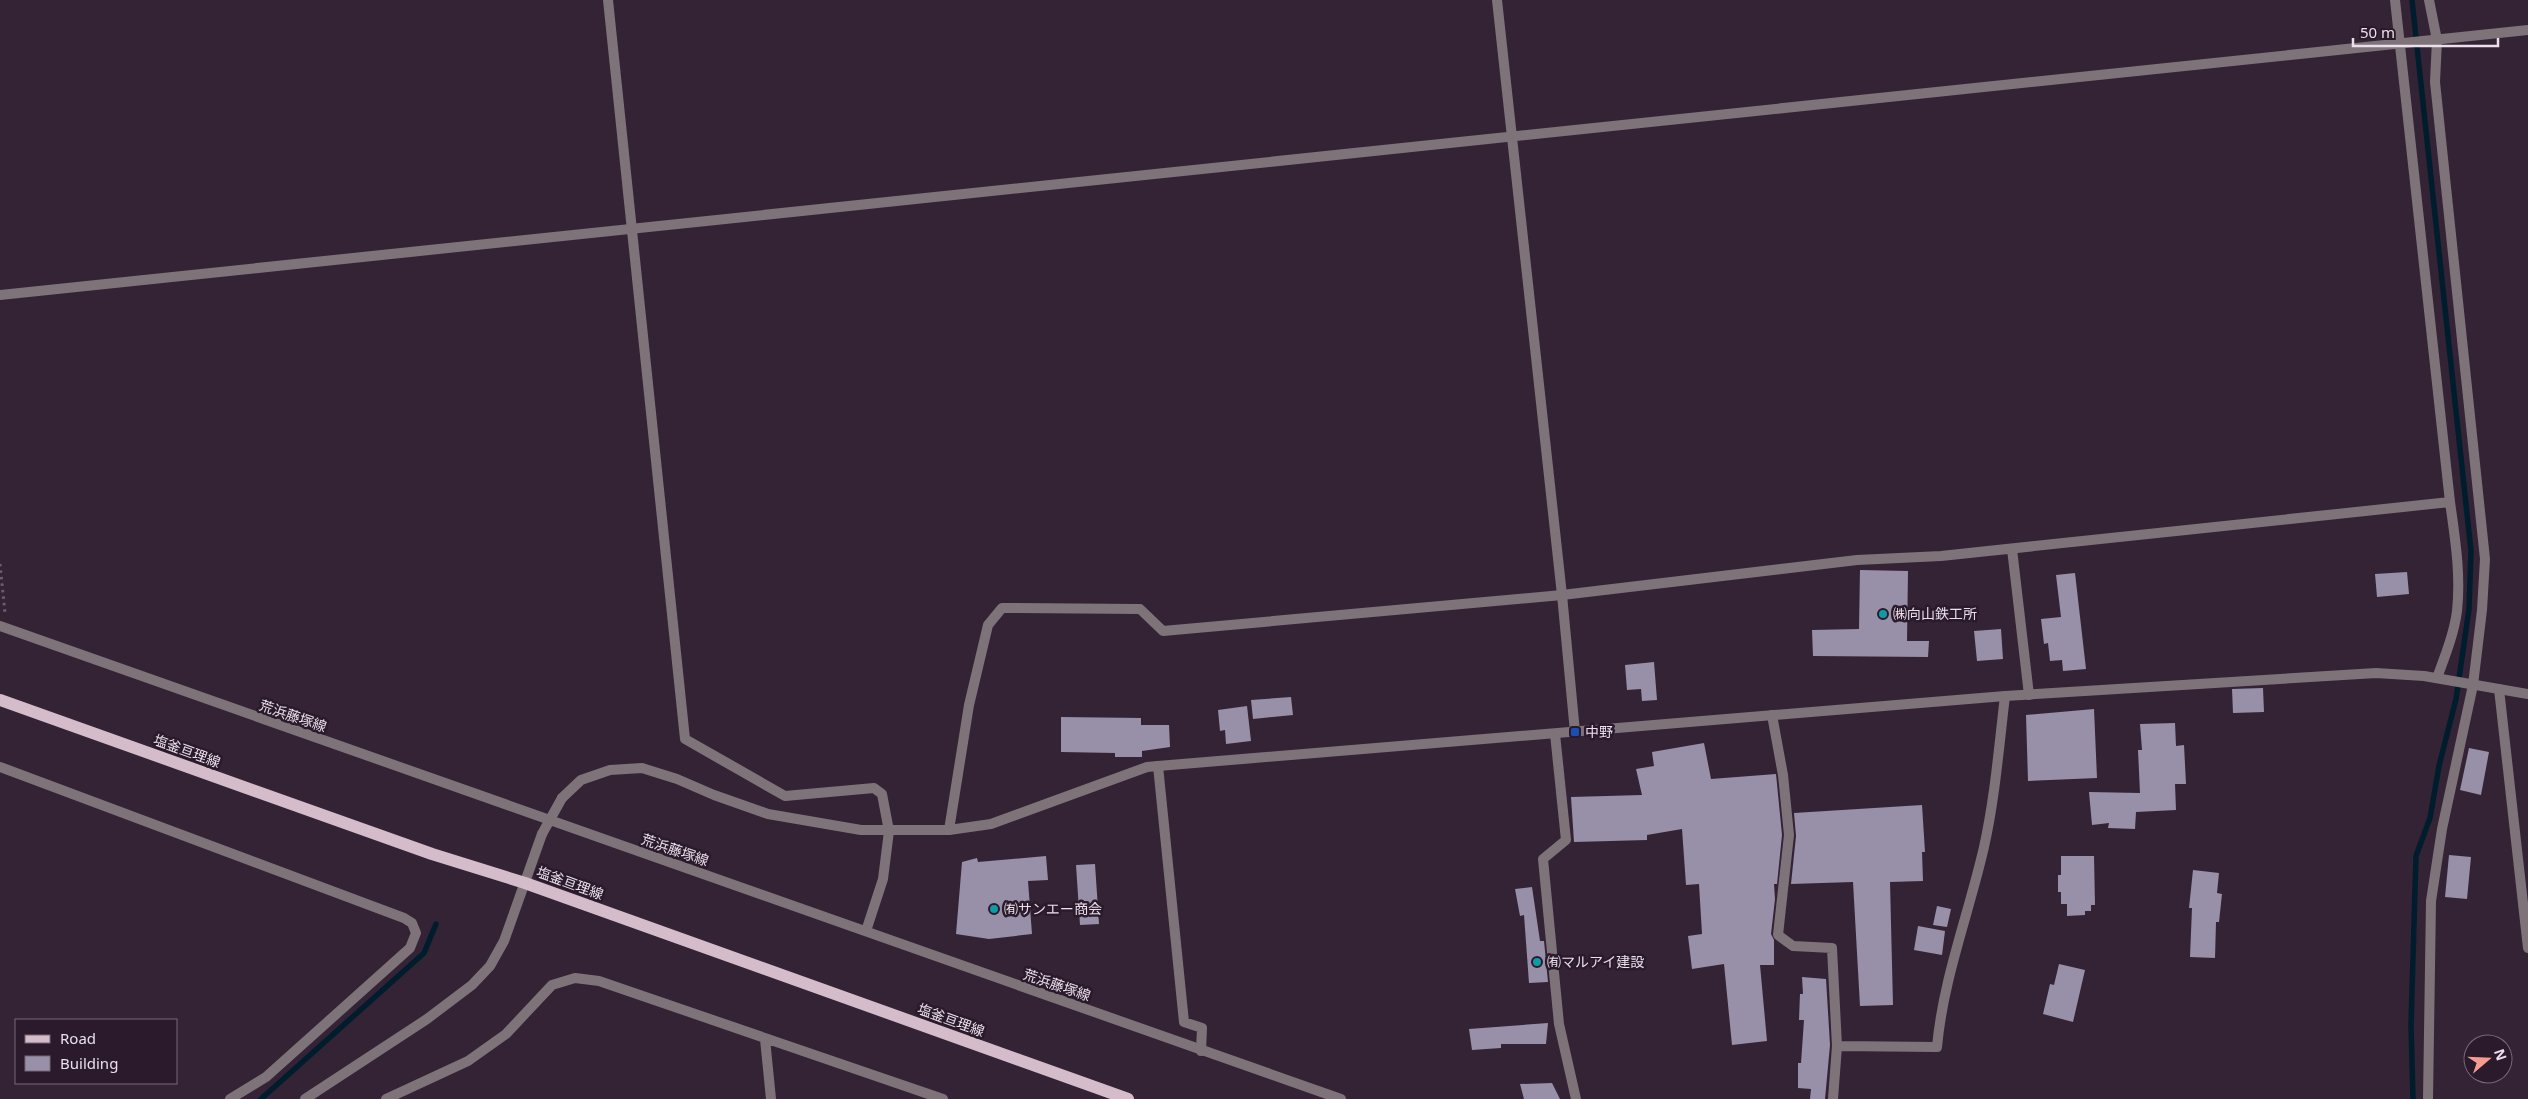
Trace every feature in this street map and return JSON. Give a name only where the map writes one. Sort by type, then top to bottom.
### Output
[{"type":"main road","name":"塩釜亘理線","points":[[0,700],[423,850],[525,883],[1128,1099]]},
{"type":"street","points":[[608,0],[685,739],[785,796],[874,788],[882,794],[889,831],[883,879],[866,931]]},
{"type":"street","points":[[1497,0],[1575,732]]},
{"type":"street","points":[[2395,0],[2404,43],[2456,546],[2458,584],[2456,613],[2443,679]]},
{"type":"street","points":[[2428,1099],[2431,901],[2442,829],[2482,610],[2485,559],[2435,82],[2429,0]]},
{"type":"street","points":[[0,295],[2528,30]]},
{"type":"street","points":[[949,830],[976,678],[988,625],[1002,608],[1140,609],[1164,631],[1562,596],[1857,560],[1941,556],[2450,502]]},
{"type":"street","points":[[2012,548],[2029,695]]},
{"type":"street","name":"荒浜藤塚線","points":[[3,627],[1341,1099]]},
{"type":"street","points":[[305,1099],[427,1019],[472,985],[490,966],[504,941],[542,834],[562,798],[581,780],[610,770],[642,768],[677,778],[714,795],[768,814],[860,830],[949,830],[991,824],[1147,767],[1158,766],[2005,696],[2376,674],[2443,679],[2528,694]]},
{"type":"street","points":[[2499,690],[2528,948]]},
{"type":"street","points":[[1837,1046],[1937,1047],[1940,1012],[1985,845],[1996,780],[2005,696]]},
{"type":"street","points":[[1772,716],[1782,775],[1789,835],[1778,935],[1792,946],[1832,948],[1837,1046],[1833,1099]]},
{"type":"street","points":[[1555,734],[1566,840],[1543,859],[1559,1024],[1576,1099]]},
{"type":"street","points":[[1158,766],[1184,1022],[1202,1028],[1201,1051]]},
{"type":"street","points":[[0,767],[404,918],[412,923],[416,933],[410,948],[266,1077],[230,1099]]},
{"type":"street","points":[[386,1099],[468,1060],[506,1034],[552,984],[575,978],[599,981],[943,1099]]},
{"type":"street","points":[[765,1039],[771,1099]]},
{"type":"path","points":[[0,564],[3,627]]},
{"type":"building","name":"㈱向山鉄工所","points":[[1860,570],[1908,571],[1907,641],[1929,641],[1928,657],[1813,656],[1812,630],[1859,629]]},
{"type":"building","points":[[2407,572],[2409,594],[2377,597],[2375,574]]},
{"type":"building","points":[[2075,573],[2086,669],[2063,671],[2062,660],[2050,661],[2048,643],[2044,644],[2041,619],[2061,617],[2056,575]]},
{"type":"building","points":[[2001,629],[2003,659],[1977,661],[1974,631]]},
{"type":"building","points":[[1654,662],[1657,700],[1642,701],[1641,689],[1627,690],[1625,665]]},
{"type":"building","points":[[2263,688],[2264,712],[2233,713],[2232,689]]},
{"type":"building","points":[[1291,697],[1293,715],[1253,719],[1251,700]]},
{"type":"building","points":[[1247,706],[1251,741],[1226,744],[1225,730],[1220,731],[1218,710]]},
{"type":"building","points":[[2094,709],[2097,778],[2028,781],[2026,715]]},
{"type":"building","points":[[1061,717],[1141,718],[1141,725],[1169,725],[1170,747],[1142,751],[1142,757],[1115,757],[1115,753],[1061,752]]},
{"type":"building","points":[[2175,723],[2176,746],[2184,745],[2186,784],[2175,784],[2176,810],[2136,812],[2135,829],[2108,828],[2109,823],[2092,825],[2089,792],[2140,793],[2138,750],[2142,750],[2140,724]]},
{"type":"building","points":[[1704,743],[1711,779],[1776,774],[1782,835],[1777,884],[1774,884],[1775,899],[1771,934],[1774,940],[1774,965],[1760,965],[1767,1041],[1732,1045],[1724,964],[1692,969],[1688,936],[1702,934],[1699,884],[1686,885],[1682,829],[1647,835],[1647,840],[1574,842],[1571,797],[1642,795],[1636,769],[1654,766],[1652,752]]},
{"type":"building","points":[[2469,748],[2489,752],[2481,795],[2460,790]]},
{"type":"building","points":[[1922,805],[1925,852],[1922,852],[1923,881],[1890,882],[1893,1005],[1860,1006],[1853,882],[1791,884],[1796,836],[1794,813]]},
{"type":"building","points":[[2449,855],[2471,857],[2467,899],[2445,897]]},
{"type":"building","name":"㈲サンエー商会","points":[[1046,856],[1048,880],[1028,881],[1032,934],[989,939],[956,934],[962,862],[977,858],[978,862]]},
{"type":"building","points":[[2061,856],[2094,856],[2095,905],[2091,905],[2091,911],[2085,911],[2085,915],[2067,916],[2067,904],[2061,904],[2061,892],[2058,892],[2058,875],[2061,875]]},
{"type":"building","points":[[1095,864],[1099,924],[1080,925],[1076,865]]},
{"type":"building","points":[[2193,870],[2219,873],[2217,893],[2222,894],[2219,922],[2216,922],[2215,958],[2190,957],[2192,908],[2189,908]]},
{"type":"building","points":[[1532,887],[1540,941],[1544,941],[1548,982],[1529,983],[1524,915],[1520,916],[1515,889]]},
{"type":"building","points":[[1937,906],[1951,909],[1947,927],[1933,925]]},
{"type":"building","points":[[1918,926],[1945,931],[1942,955],[1914,950]]},
{"type":"building","points":[[2059,964],[2085,970],[2073,1022],[2043,1014],[2050,984],[2054,985]]},
{"type":"building","points":[[1802,977],[1826,979],[1830,1045],[1825,1099],[1810,1099],[1811,1089],[1798,1088],[1798,1063],[1801,1063],[1804,1020],[1799,1020],[1800,994],[1803,994]]},
{"type":"building","points":[[1548,1023],[1546,1044],[1501,1044],[1501,1048],[1472,1050],[1469,1029]]},
{"type":"building","points":[[1552,1083],[1560,1099],[1524,1099],[1520,1084]]},
{"type":"waterway","points":[[2412,0],[2471,551],[2469,609],[2456,699],[2439,766],[2430,818],[2416,856],[2411,1025],[2413,1099]]},
{"type":"waterway","points":[[261,1099],[424,953],[436,924]]},
{"type":"place","name":"㈱向山鉄工所","points":[[1883,614]]},
{"type":"place","name":"中野","points":[[1575,732]]},
{"type":"place","name":"㈲サンエー商会","points":[[994,909]]},
{"type":"place","name":"㈲マルアイ建設","points":[[1537,962]]}]
